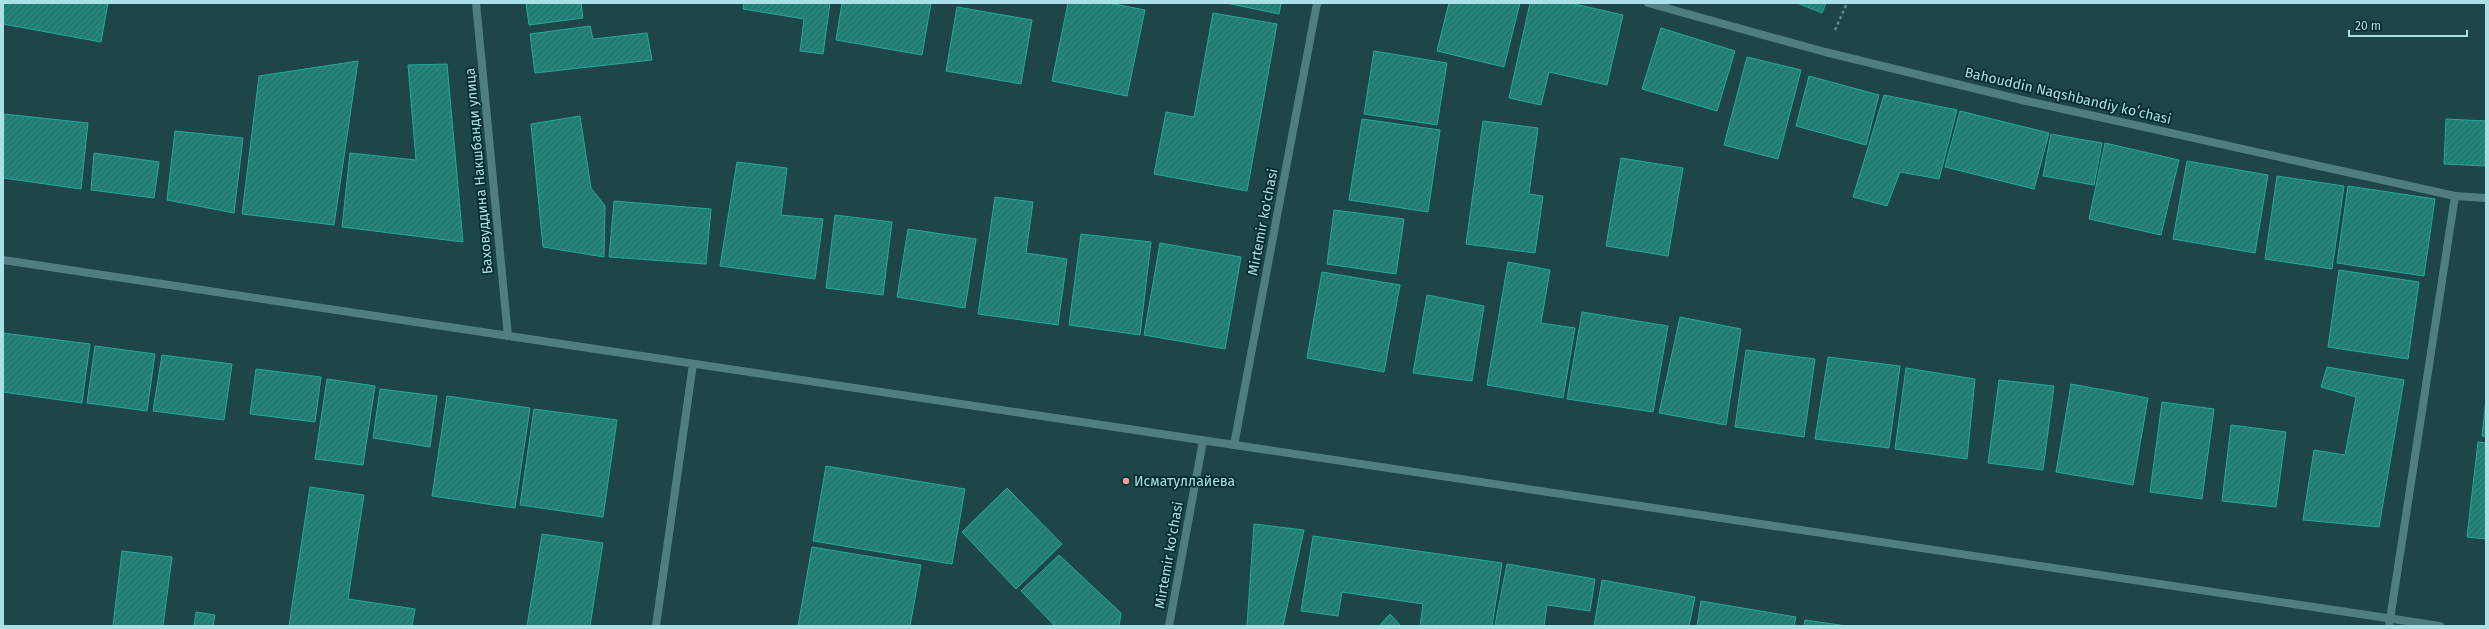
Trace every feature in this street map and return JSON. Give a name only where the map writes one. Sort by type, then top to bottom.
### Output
[{"type":"street","name":"Баховуддина Накшбанди улица","points":[[476,3],[508,336]]},
{"type":"street","name":"Mirtemir ko'chasi","points":[[1234,445],[1317,3]]},
{"type":"street","name":"Bahouddin Naqshbandiy koʻchasi","points":[[1648,3],[1825,52],[2015,98],[2455,196],[2486,198]]},
{"type":"street","points":[[2390,622],[2455,196]]},
{"type":"street","points":[[3,260],[1203,440],[2390,622],[2440,626]]},
{"type":"street","points":[[656,626],[693,364]]},
{"type":"street","name":"Mirtemir ko'chasi","points":[[1169,626],[1203,440]]},
{"type":"building","points":[[3,3],[108,3],[101,42],[3,24]]},
{"type":"building","points":[[526,3],[581,3],[583,18],[529,25]]},
{"type":"building","points":[[744,3],[830,3],[823,54],[800,51],[804,19],[743,9]]},
{"type":"building","points":[[842,3],[931,3],[922,55],[836,40]]},
{"type":"building","points":[[1068,3],[1109,3],[1145,10],[1127,96],[1052,81]]},
{"type":"building","points":[[1226,3],[1281,3],[1279,14]]},
{"type":"building","points":[[1449,3],[1520,3],[1504,67],[1437,51]]},
{"type":"building","points":[[1530,3],[1570,3],[1623,15],[1607,85],[1549,72],[1541,105],[1509,98]]},
{"type":"building","points":[[1797,3],[1826,3],[1822,13]]},
{"type":"building","points":[[957,7],[1032,20],[1021,84],[946,71]]},
{"type":"building","points":[[1213,13],[1277,24],[1247,191],[1154,174],[1166,112],[1194,117]]},
{"type":"building","points":[[590,26],[593,39],[647,33],[652,60],[535,73],[530,34]]},
{"type":"building","points":[[1661,28],[1735,51],[1717,111],[1642,89]]},
{"type":"building","points":[[1374,51],[1447,63],[1437,125],[1364,114]]},
{"type":"building","points":[[1747,57],[1801,70],[1778,159],[1724,145]]},
{"type":"building","points":[[358,61],[334,225],[242,214],[259,76]]},
{"type":"building","points":[[447,64],[463,242],[342,227],[350,153],[416,160],[408,65]]},
{"type":"building","points":[[1809,76],[1879,95],[1866,145],[1796,126]]},
{"type":"building","points":[[1884,95],[1957,110],[1939,179],[1900,172],[1887,206],[1853,197]]},
{"type":"building","points":[[1960,111],[2049,133],[2034,189],[1945,167]]},
{"type":"building","points":[[4,114],[88,123],[81,189],[3,178]]},
{"type":"building","points":[[580,116],[591,188],[605,206],[604,257],[543,247],[531,124]]},
{"type":"building","points":[[1362,119],[1440,130],[1428,212],[1349,200]]},
{"type":"building","points":[[2446,119],[2486,121],[2485,166],[2444,164]]},
{"type":"building","points":[[1483,121],[1538,128],[1529,194],[1543,196],[1535,253],[1466,244]]},
{"type":"building","points":[[175,131],[243,138],[234,213],[167,200]]},
{"type":"building","points":[[2051,134],[2102,143],[2094,185],[2043,176]]},
{"type":"building","points":[[2105,143],[2179,160],[2161,235],[2089,219]]},
{"type":"building","points":[[94,153],[159,162],[154,198],[91,190]]},
{"type":"building","points":[[1621,158],[1683,168],[1668,256],[1606,246]]},
{"type":"building","points":[[2187,161],[2268,175],[2255,253],[2173,239]]},
{"type":"building","points":[[737,162],[787,168],[781,215],[823,219],[815,279],[720,266]]},
{"type":"building","points":[[2277,176],[2344,186],[2332,269],[2265,259]]},
{"type":"building","points":[[2348,186],[2435,199],[2424,276],[2337,263]]},
{"type":"building","points":[[995,197],[1033,202],[1026,253],[1067,259],[1058,325],[978,314]]},
{"type":"building","points":[[614,201],[711,209],[706,264],[609,257]]},
{"type":"building","points":[[1334,210],[1404,219],[1396,274],[1327,264]]},
{"type":"building","points":[[835,215],[892,222],[883,295],[826,288]]},
{"type":"building","points":[[908,229],[976,239],[965,308],[897,297]]},
{"type":"building","points":[[1081,234],[1151,242],[1140,335],[1069,325]]},
{"type":"building","points":[[1160,243],[1241,257],[1225,349],[1144,335]]},
{"type":"building","points":[[1508,262],[1550,270],[1541,323],[1575,328],[1563,398],[1487,385]]},
{"type":"building","points":[[2339,270],[2419,282],[2408,359],[2328,347]]},
{"type":"building","points":[[1322,272],[1400,285],[1384,372],[1307,358]]},
{"type":"building","points":[[1427,295],[1484,306],[1472,381],[1413,373]]},
{"type":"building","points":[[1582,312],[1668,326],[1653,412],[1567,399]]},
{"type":"building","points":[[1680,317],[1741,329],[1726,425],[1659,413]]},
{"type":"building","points":[[3,333],[90,344],[82,403],[3,392]]},
{"type":"building","points":[[95,346],[155,354],[147,411],[87,403]]},
{"type":"building","points":[[1746,350],[1815,359],[1804,437],[1735,427]]},
{"type":"building","points":[[162,355],[232,364],[224,420],[153,411]]},
{"type":"building","points":[[1828,357],[1900,366],[1889,448],[1815,439]]},
{"type":"building","points":[[2327,367],[2404,380],[2379,527],[2303,520],[2314,450],[2345,455],[2356,397],[2321,387]]},
{"type":"building","points":[[1906,368],[1975,379],[1967,459],[1895,449]]},
{"type":"building","points":[[256,369],[321,377],[315,422],[250,414]]},
{"type":"building","points":[[327,379],[375,386],[363,465],[315,459]]},
{"type":"building","points":[[1999,380],[2054,386],[2043,470],[1988,463]]},
{"type":"building","points":[[2071,384],[2148,398],[2133,485],[2056,472]]},
{"type":"building","points":[[380,389],[437,396],[430,447],[373,438]]},
{"type":"building","points":[[447,396],[530,408],[515,508],[432,496]]},
{"type":"building","points":[[2486,399],[2486,437],[2482,436]]},
{"type":"building","points":[[2162,402],[2214,409],[2202,499],[2150,492]]},
{"type":"building","points":[[534,409],[617,420],[603,517],[520,505]]},
{"type":"building","points":[[2231,425],[2286,432],[2276,507],[2222,501]]},
{"type":"building","points":[[2478,442],[2486,443],[2486,539],[2467,537]]},
{"type":"building","points":[[826,466],[965,489],[952,564],[813,541]]},
{"type":"building","points":[[310,487],[364,495],[348,599],[415,609],[412,626],[289,626]]},
{"type":"building","points":[[1007,488],[1062,544],[1016,589],[962,532]]},
{"type":"building","points":[[1254,524],[1304,530],[1283,626],[1247,626]]},
{"type":"building","points":[[542,534],[603,543],[590,626],[527,626]]},
{"type":"building","points":[[1313,536],[1502,563],[1492,626],[1420,626],[1423,604],[1342,592],[1338,616],[1301,611]]},
{"type":"building","points":[[812,547],[921,565],[910,626],[798,626]]},
{"type":"building","points":[[122,551],[172,557],[163,626],[113,626]]},
{"type":"building","points":[[1059,555],[1121,613],[1119,626],[1055,626],[1021,591]]},
{"type":"building","points":[[1507,564],[1595,579],[1590,611],[1547,605],[1544,626],[1495,625]]},
{"type":"building","points":[[1602,580],[1695,597],[1689,626],[1594,626]]},
{"type":"building","points":[[1701,601],[1796,617],[1794,626],[1697,626]]},
{"type":"building","points":[[196,612],[215,615],[213,626],[194,626]]},
{"type":"building","points":[[1390,614],[1401,626],[1379,626]]},
{"type":"building","points":[[1805,620],[1847,626],[1804,626]]},
{"type":"place","name":"Исматуллайева","points":[[1126,481]]}]
